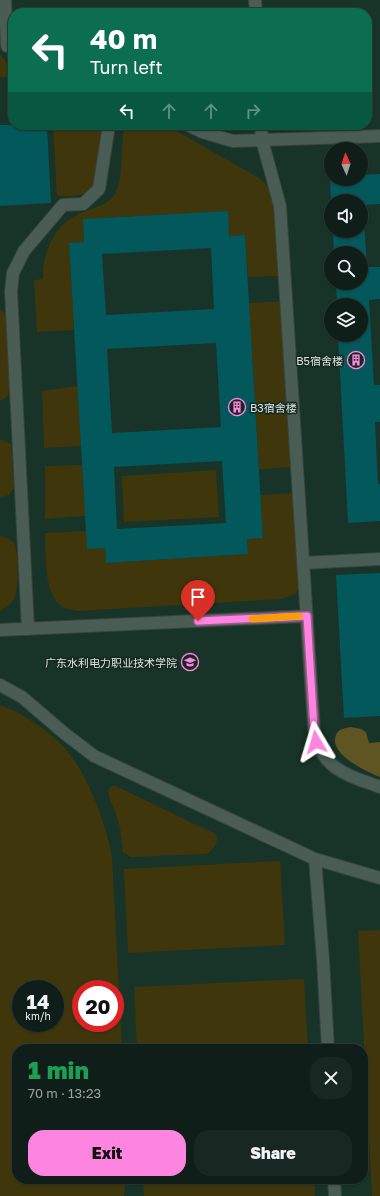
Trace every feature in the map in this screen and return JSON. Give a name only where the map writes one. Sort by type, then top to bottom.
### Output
[{"type":"lane","points":[[5,0],[7,45]]},
{"type":"lane","points":[[28,629],[6,291],[13,272],[24,251],[63,205],[83,204],[99,189],[108,130]]},
{"type":"lane","points":[[198,130],[233,141],[380,136]]},
{"type":"lane","points":[[261,130],[262,140],[280,206],[316,742],[336,769],[346,775],[380,787]]},
{"type":"lane","points":[[303,563],[380,559]]},
{"type":"lane","points":[[0,630],[307,616]]},
{"type":"lane","points":[[0,685],[22,697],[64,733],[94,756],[315,859],[380,878]]},
{"type":"lane","points":[[315,859],[328,1044]]},
{"type":"lane","points":[[334,1184],[335,1196]]},
{"type":"shaded area","name":"广东水利电力职业技术学院","points":[[0,0],[380,0],[380,1196],[0,1196]]},
{"type":"shaded area","points":[[0,55],[6,62],[8,77],[0,77]]},
{"type":"shaded area","points":[[53,130],[104,130],[102,164],[95,183],[90,190],[82,194],[73,196],[57,196]]},
{"type":"shaded area","points":[[124,130],[175,130],[259,178],[269,189],[274,206],[276,218],[278,276],[248,277],[245,235],[229,236],[227,211],[83,219],[84,242],[69,243],[74,330],[37,332],[34,280],[43,279],[44,261],[50,243],[67,221],[82,212],[109,201],[114,195],[120,179]]},
{"type":"shaded area","points":[[287,301],[296,467],[259,469],[249,303]]},
{"type":"shaded area","points":[[0,309],[6,314],[7,319],[10,389],[7,397],[0,401]]},
{"type":"shaded area","points":[[78,386],[81,446],[44,448],[42,391]]},
{"type":"shaded area","points":[[0,439],[11,444],[14,488],[9,495],[0,497]]},
{"type":"shaded area","points":[[82,465],[85,516],[45,519],[45,466]]},
{"type":"shaded area","points":[[216,470],[219,517],[124,522],[122,476]]},
{"type":"shaded area","points":[[298,493],[299,589],[295,594],[281,599],[78,611],[63,607],[52,594],[47,573],[45,533],[86,531],[105,548],[106,563],[248,554],[247,539],[263,538],[260,495]]},
{"type":"shaded area","points":[[0,536],[11,540],[14,543],[17,554],[18,571],[17,588],[14,599],[8,606],[0,611]]},
{"type":"shaded area","points":[[0,705],[17,712],[34,723],[51,735],[64,747],[88,784],[100,814],[112,857],[118,980],[72,980],[72,1032],[121,1032],[122,1044],[12,1044],[12,1184],[125,1184],[124,1196],[0,1196]]},
{"type":"shaded area","points":[[351,727],[361,729],[366,732],[369,743],[380,742],[380,777],[358,767],[338,749],[335,742],[338,731]]},
{"type":"shaded area","points":[[112,786],[116,786],[215,834],[217,841],[215,845],[206,854],[131,857],[123,852],[120,828],[109,797],[109,789]]},
{"type":"shaded area","points":[[280,861],[285,945],[128,953],[124,869]]},
{"type":"shaded area","points":[[380,930],[380,1196],[372,1196],[368,1120],[368,1044],[364,1044],[358,931]]},
{"type":"shaded area","points":[[304,979],[308,1044],[137,1044],[134,987]]},
{"type":"shaded area","points":[[143,1184],[314,1184],[315,1196],[144,1196]]},
{"type":"building","points":[[0,125],[8,125],[8,130],[47,130],[51,203],[0,206]]},
{"type":"building","name":"B5宿舍楼","points":[[380,174],[380,204],[368,205],[368,194],[331,194],[330,186],[368,186],[368,175]]},
{"type":"building","name":"B3宿舍楼","points":[[228,211],[229,236],[245,235],[263,538],[247,539],[248,554],[106,563],[105,548],[87,549],[69,243],[84,242],[83,219]],"holes":[[[211,248],[214,309],[106,315],[102,254]],[[216,343],[221,427],[112,433],[107,349]],[[222,461],[226,523],[117,529],[114,467]]]},
{"type":"building","name":"B5宿舍楼","points":[[333,238],[365,238],[366,246],[334,246]]},
{"type":"building","name":"B5宿舍楼","points":[[368,267],[380,267],[380,299],[369,300],[374,385],[380,385],[380,422],[375,422],[378,484],[380,484],[380,521],[348,523],[338,342],[368,342],[368,298],[337,298],[336,290],[368,290]]},
{"type":"building","points":[[380,573],[380,716],[344,718],[336,575]]},
{"type":"slow traffic","points":[[252,619],[299,616]]},
{"type":"place","name":"B5宿舍楼","points":[[356,360]]},
{"type":"place","name":"B3宿舍楼","points":[[237,407]]},
{"type":"place","name":"广东水利电力职业技术学院","points":[[190,662]]},
{"type":"route","points":[[198,621],[307,616],[316,742]]}]
